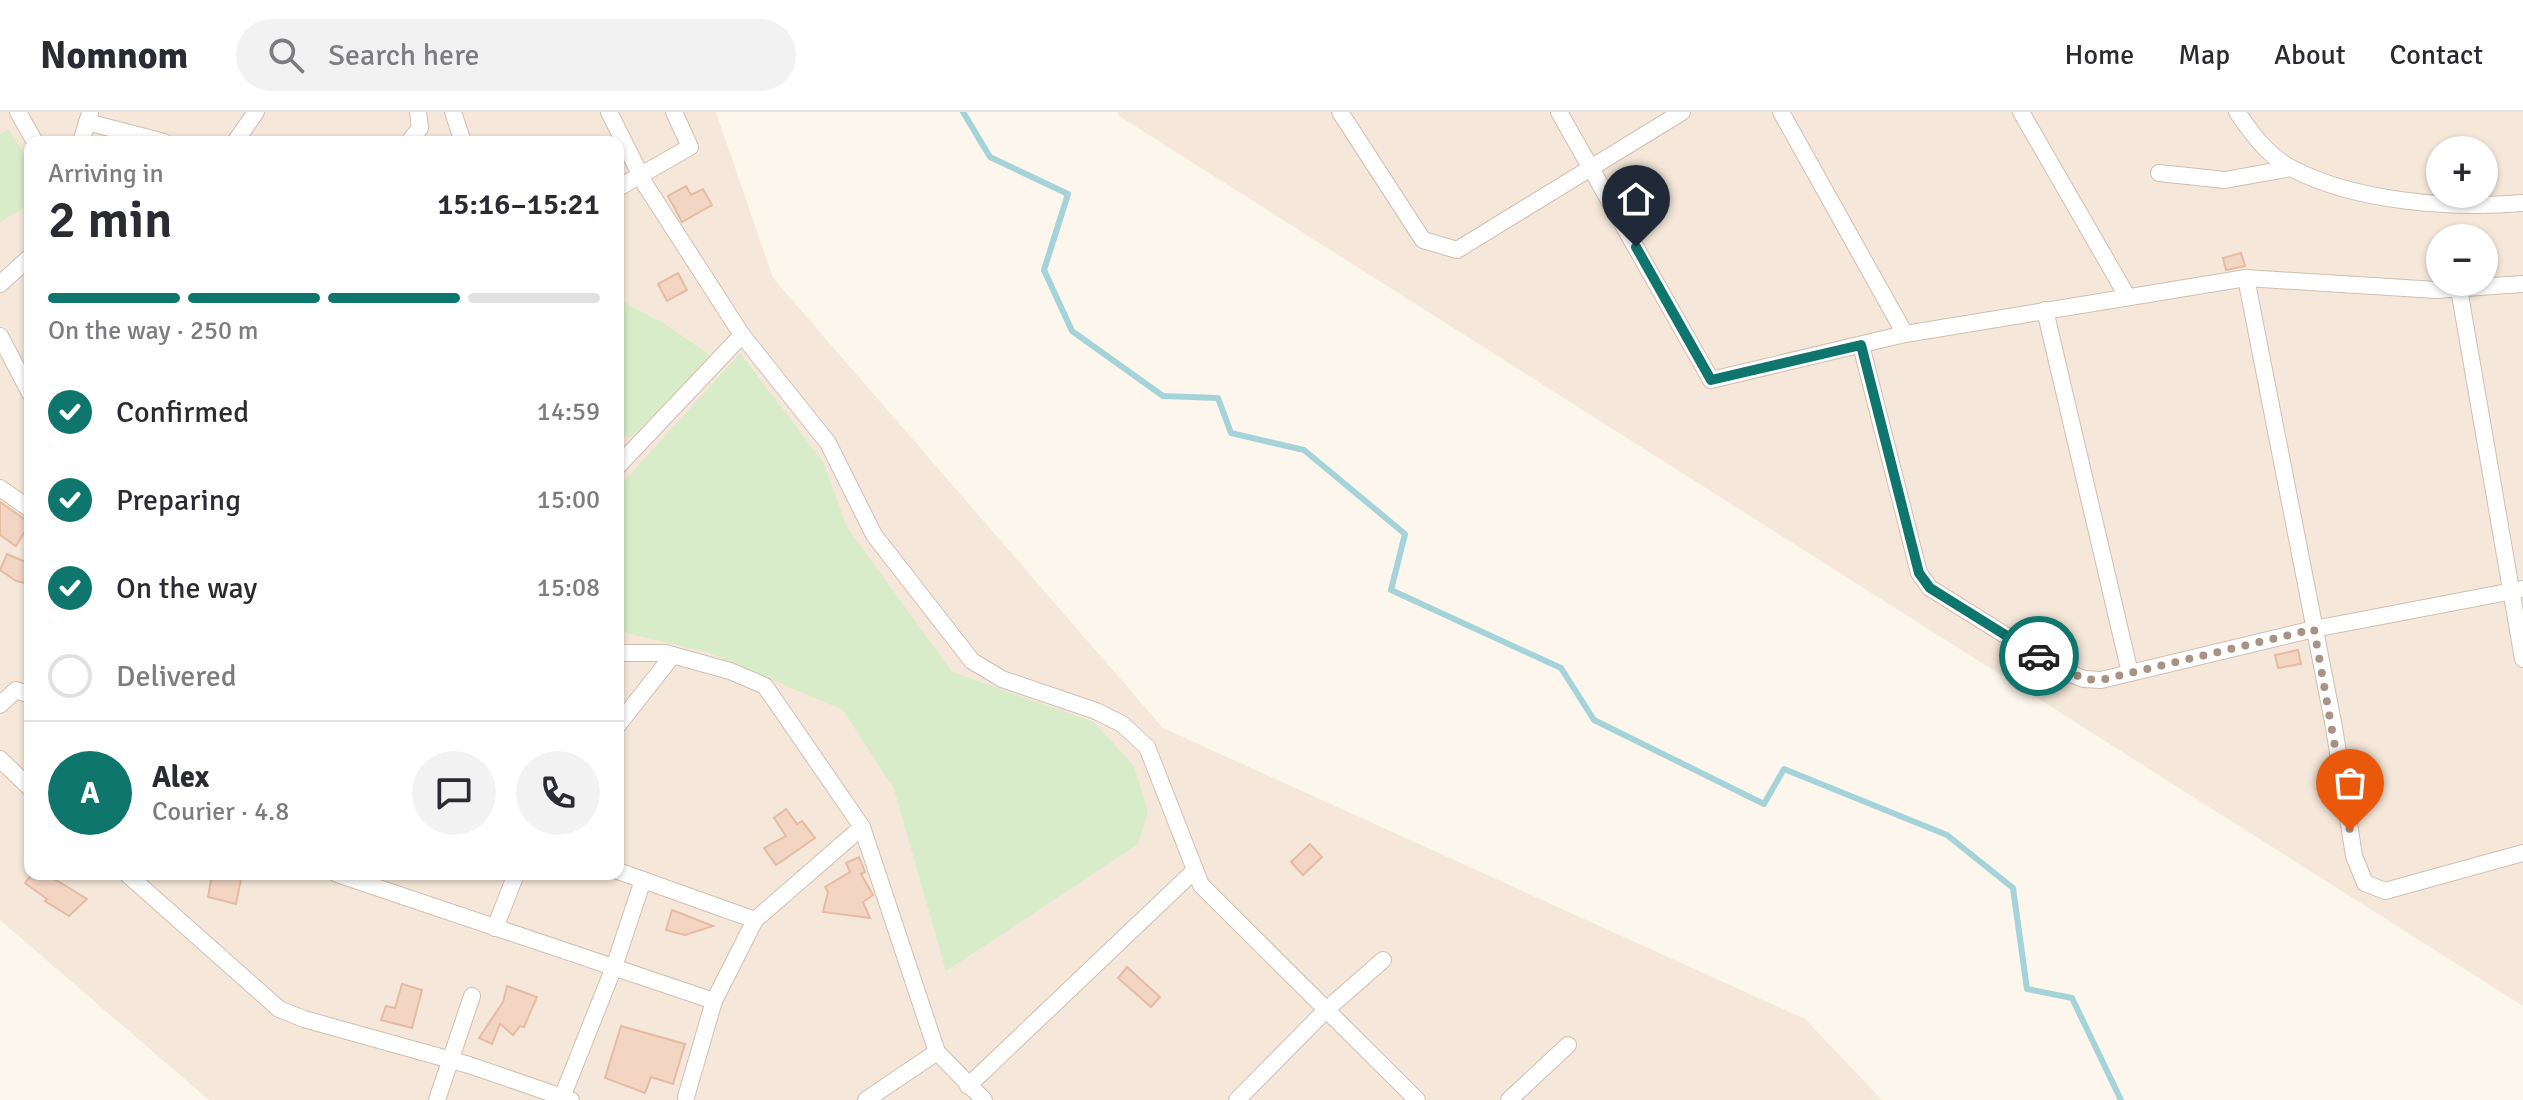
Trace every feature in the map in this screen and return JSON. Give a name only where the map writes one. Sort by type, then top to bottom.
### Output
[{"type":"street","points":[[18,112],[32,136]]},
{"type":"street","points":[[239,136],[256,112]]},
{"type":"street","points":[[453,112],[461,136]]},
{"type":"street","points":[[609,112],[621,136]]},
{"type":"street","points":[[624,185],[690,147],[674,112]]},
{"type":"street","points":[[1340,112],[1423,240],[1457,250],[1682,112]]},
{"type":"street","points":[[1559,112],[1711,380],[1905,334],[2246,278],[2426,287]]},
{"type":"street","points":[[1781,112],[1905,334]]},
{"type":"street","points":[[2021,112],[2127,296]]},
{"type":"street","points":[[2237,112],[2255,139],[2291,168],[2349,190],[2471,208],[2523,203]]},
{"type":"street","points":[[89,117],[146,136]]},
{"type":"street","points":[[624,141],[642,176],[742,335],[828,443],[874,535],[972,661],[1002,679],[1122,724],[1147,747],[1201,885],[1417,1100]]},
{"type":"street","points":[[2159,173],[2225,180],[2291,168]]},
{"type":"street","points":[[0,284],[24,262]]},
{"type":"street","points":[[2246,278],[2354,856],[2365,883],[2385,891],[2523,853]]},
{"type":"street","points":[[2498,286],[2523,284]]},
{"type":"street","points":[[2460,296],[2516,590],[2523,659]]},
{"type":"street","points":[[2045,310],[2130,673]]},
{"type":"street","points":[[624,460],[742,335]]},
{"type":"street","points":[[0,336],[24,382]]},
{"type":"street","points":[[1861,345],[1919,573],[1930,588],[2061,670],[2093,679],[2130,673],[2314,629],[2516,590]]},
{"type":"street","points":[[0,488],[24,505]]},
{"type":"street","points":[[624,653],[673,655],[730,671],[765,686],[862,827],[937,1052],[984,1100]]},
{"type":"street","points":[[624,717],[673,655]]},
{"type":"street","points":[[0,705],[16,690],[24,693]]},
{"type":"street","points":[[0,759],[24,782]]},
{"type":"street","points":[[686,1097],[714,1001],[755,920],[862,827]]},
{"type":"street","points":[[968,1086],[1195,870]]},
{"type":"street","points":[[624,873],[755,920]]},
{"type":"street","points":[[134,880],[279,1009],[304,1019],[450,1059],[565,1099],[643,880]]},
{"type":"street","points":[[355,880],[714,1001]]},
{"type":"street","points":[[495,928],[514,880]]},
{"type":"street","points":[[1237,1100],[1326,1010],[1383,960]]},
{"type":"street","points":[[437,1100],[472,996]]},
{"type":"street","points":[[1509,1100],[1568,1045]]},
{"type":"street","points":[[866,1100],[937,1052]]},
{"type":"shaded area","points":[[0,112],[716,112],[773,278],[1163,728],[1805,1019],[1882,1100],[209,1100],[0,920]]},
{"type":"shaded area","points":[[1118,112],[2523,112],[2523,1006],[1119,116]]},
{"type":"green space","points":[[9,129],[24,154],[24,208],[0,222],[0,134]]},
{"type":"green space","points":[[624,302],[663,323],[713,357],[630,438],[624,434]]},
{"type":"green space","points":[[740,353],[823,462],[847,527],[952,672],[1094,722],[1134,766],[1148,812],[1138,844],[946,971],[894,789],[843,710],[710,653],[624,632],[624,481]]},
{"type":"building","points":[[686,186],[691,195],[703,189],[712,205],[682,222],[668,196]]},
{"type":"building","points":[[2241,253],[2245,266],[2226,270],[2223,258]]},
{"type":"building","points":[[678,273],[687,290],[667,301],[658,284]]},
{"type":"building","points":[[0,502],[24,519],[24,533],[16,546],[0,535]]},
{"type":"building","points":[[7,554],[24,561],[24,583],[16,581],[0,570]]},
{"type":"building","points":[[2298,650],[2301,664],[2278,668],[2275,655]]},
{"type":"building","points":[[786,809],[797,824],[802,821],[815,838],[776,865],[764,848],[786,836],[774,818]]},
{"type":"building","points":[[1310,844],[1322,857],[1303,875],[1291,862]]},
{"type":"building","points":[[859,857],[865,872],[861,874],[873,895],[863,902],[870,918],[823,912],[828,892],[825,887],[850,872],[846,863]]},
{"type":"building","points":[[27,880],[56,880],[87,899],[69,916],[45,901],[47,899],[25,883]]},
{"type":"building","points":[[211,880],[241,880],[236,904],[208,897]]},
{"type":"building","points":[[672,910],[713,926],[685,935],[666,930]]},
{"type":"building","points":[[1127,967],[1160,997],[1151,1007],[1118,978]]},
{"type":"building","points":[[402,984],[422,990],[412,1028],[381,1020],[386,1006],[395,1008]]},
{"type":"building","points":[[507,986],[537,997],[524,1027],[520,1026],[513,1035],[500,1024],[492,1044],[479,1038],[503,1002]]},
{"type":"building","points":[[621,1026],[685,1044],[673,1084],[651,1077],[645,1093],[605,1078]]},
{"type":"waterway","points":[[963,112],[990,157],[1068,194],[1044,270],[1072,331],[1163,396],[1218,398],[1231,433],[1304,450],[1405,534],[1391,590],[1561,668],[1594,720],[1764,804],[1784,769],[1947,835],[2013,888],[2027,989],[2072,998],[2121,1100]]},
{"type":"way so far","points":[[2039,656],[2061,670],[2084,679],[2101,680],[2314,629],[2334,727],[2350,831]]},
{"type":"route","points":[[1636,247],[1711,380],[1861,345],[1919,573],[1930,588],[2039,656]]}]
